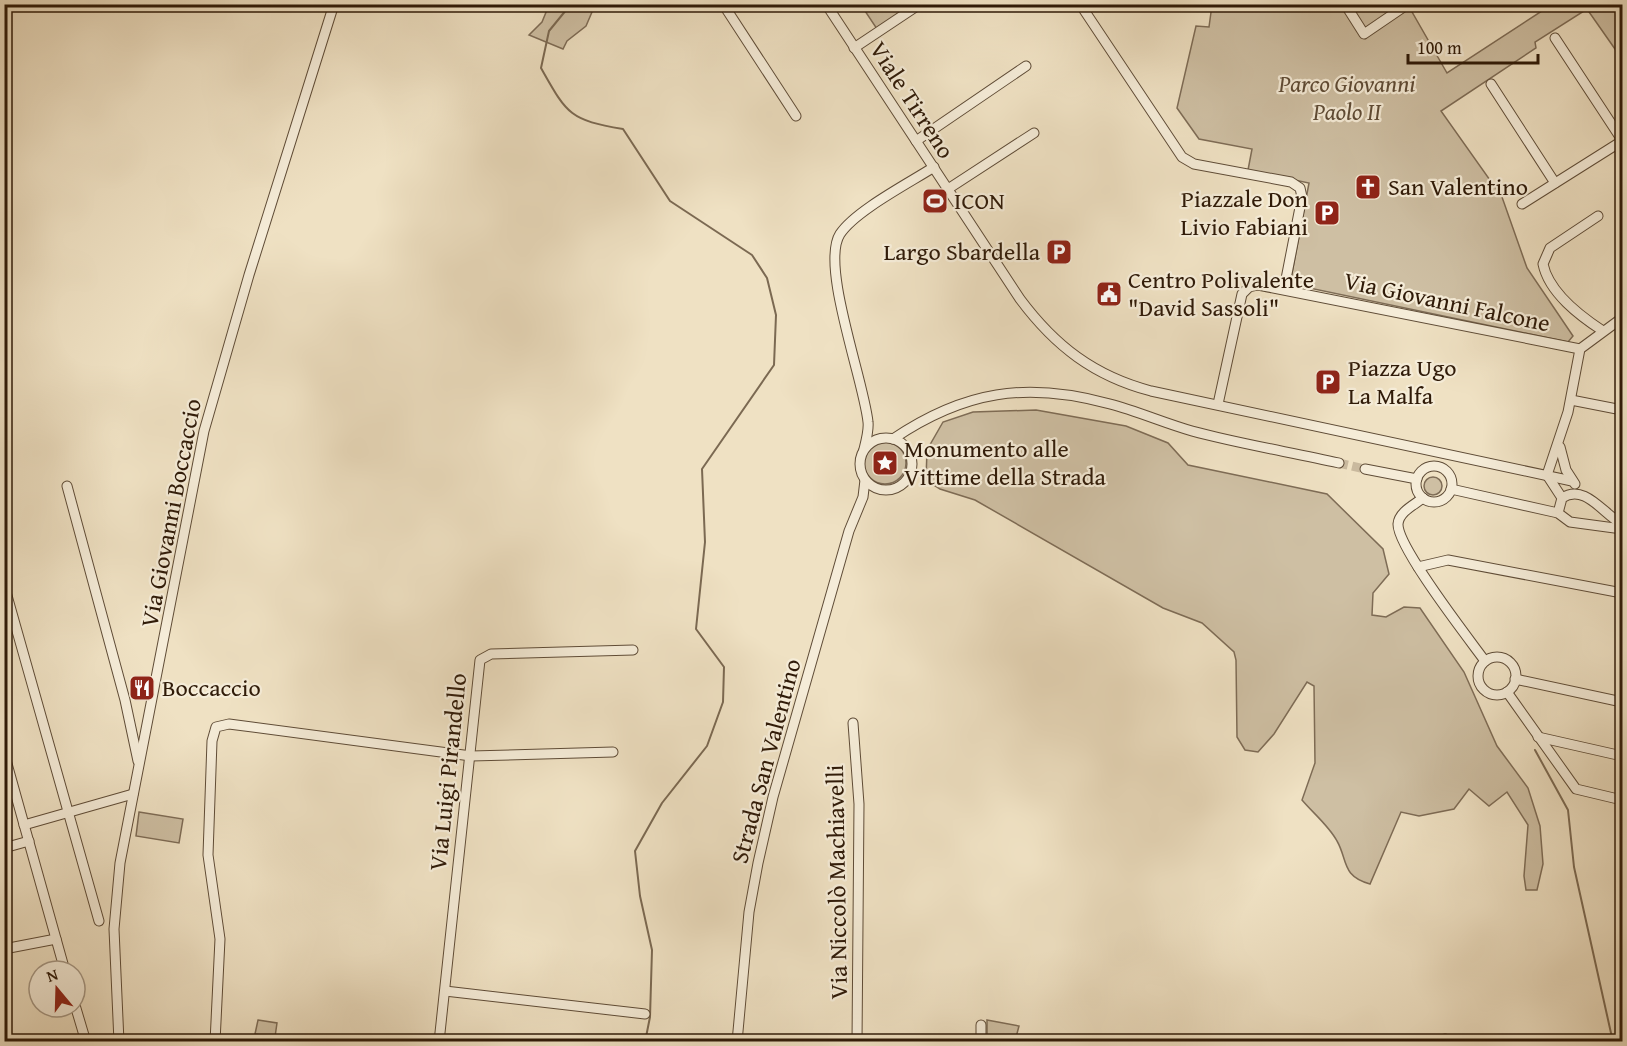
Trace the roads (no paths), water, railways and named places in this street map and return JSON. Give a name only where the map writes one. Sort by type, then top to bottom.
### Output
[{"type":"street","name":"Via Giovanni Boccaccio","points":[[119,1041],[115,911],[120,863],[204,431],[249,275],[334,4]]},
{"type":"street","points":[[723,4],[796,116]]},
{"type":"street","name":"Viale Tirreno","points":[[826,4],[1026,306],[1053,339],[1075,358],[1102,374],[1131,385],[1572,481]]},
{"type":"street","points":[[854,48],[920,4]]},
{"type":"street","points":[[1080,4],[1182,157],[1194,164],[1294,183],[1300,188],[1303,196],[1284,289]]},
{"type":"street","points":[[1345,4],[1364,34],[1408,4]]},
{"type":"street","points":[[1522,204],[1623,141],[1556,38]]},
{"type":"street","points":[[916,141],[1026,66]]},
{"type":"street","points":[[1491,84],[1555,183]]},
{"type":"street","points":[[948,189],[1034,133]]},
{"type":"street","points":[[878,489],[865,480],[859,464],[868,423],[837,280],[836,244],[842,231],[857,218],[934,168]]},
{"type":"street","points":[[1598,216],[1550,248],[1543,264],[1545,271],[1568,304],[1603,331]]},
{"type":"street","name":"Via Giovanni Falcone","points":[[1218,404],[1242,294],[1249,287],[1258,285],[1580,349]]},
{"type":"street","points":[[1558,513],[1562,498],[1547,475],[1559,445],[1571,400],[1580,349],[1623,318]]},
{"type":"street","points":[[893,439],[913,425],[966,400],[1014,393],[1055,394],[1100,401],[1194,431],[1339,463]]},
{"type":"street","points":[[1571,400],[1623,410]]},
{"type":"street","points":[[868,423],[881,438]]},
{"type":"street","points":[[906,448],[913,425]]},
{"type":"street","points":[[863,497],[878,489],[894,489],[907,479],[912,463],[906,448],[893,439],[881,438],[864,449]]},
{"type":"street","points":[[1559,445],[1564,465],[1572,481],[1591,502],[1623,524]]},
{"type":"street","points":[[1442,468],[1450,477],[1451,489],[1440,501],[1429,501],[1423,498],[1417,490],[1417,478],[1425,469],[1442,468]]},
{"type":"street","points":[[1365,469],[1417,478]]},
{"type":"street","name":"Strada San Valentino","points":[[737,1041],[751,898],[766,825],[849,531],[863,497],[865,480]]},
{"type":"street","points":[[67,486],[125,700],[138,763]]},
{"type":"street","points":[[1451,489],[1558,513],[1566,521],[1623,529]]},
{"type":"street","points":[[1562,498],[1575,492],[1584,494]]},
{"type":"street","points":[[1423,498],[1404,512],[1398,523],[1400,533],[1418,567],[1485,661]]},
{"type":"street","points":[[1582,524],[1591,514],[1591,502]]},
{"type":"street","points":[[1418,567],[1448,560],[1623,593]]},
{"type":"street","points":[[4,585],[99,921]]},
{"type":"street","name":"Via Luigi Pirandello","points":[[439,1041],[479,664],[484,656],[633,650]]},
{"type":"street","points":[[1499,657],[1509,662],[1515,672],[1515,679],[1507,692],[1491,694],[1482,687],[1478,672],[1485,661],[1499,657]]},
{"type":"street","points":[[1515,679],[1623,702]]},
{"type":"street","points":[[1507,692],[1576,789],[1623,800]]},
{"type":"street","name":"Via Niccolò Machiavelli","points":[[853,723],[859,804],[857,1041]]},
{"type":"street","points":[[215,1041],[220,933],[208,855],[212,741],[216,727],[229,724],[471,756],[613,752]]},
{"type":"street","points":[[1538,737],[1623,756]]},
{"type":"street","points":[[4,753],[62,959]]},
{"type":"street","points":[[24,825],[133,794]]},
{"type":"street","points":[[4,848],[29,841]]},
{"type":"street","points":[[4,949],[56,939]]},
{"type":"street","points":[[445,991],[645,1014]]},
{"type":"street","points":[[79,1019],[86,1041]]},
{"type":"street","points":[[981,1025],[981,1041]]},
{"type":"waterway","points":[[571,4],[549,31],[541,68],[557,96],[580,118],[623,129],[670,201],[752,255],[767,278],[776,315],[774,365],[702,469],[705,542],[696,629],[724,667],[723,702],[707,746],[662,803],[635,851],[640,896],[652,950],[650,1017],[645,1042]]},
{"type":"waterway","points":[[1535,750],[1568,810],[1574,867],[1613,1042]]},
{"type":"tunnel","points":[[1339,463],[1365,469]]},
{"type":"place","name":"San Valentino","points":[[1368,187]]},
{"type":"place","name":"ICON","points":[[935,201]]},
{"type":"place","name":"Piazzale Don Livio Fabiani","points":[[1327,213]]},
{"type":"place","name":"Largo Sbardella","points":[[1059,252]]},
{"type":"place","name":"Centro Polivalente \"David Sassoli\"","points":[[1109,294]]},
{"type":"place","name":"Piazza Ugo La Malfa","points":[[1328,382]]},
{"type":"place","name":"Monumento alle Vittime della Strada","points":[[885,463]]},
{"type":"place","name":"Boccaccio","points":[[142,688]]},
{"type":"park label","name":"Parco Giovanni Paolo II","points":[[1347,98]]}]
